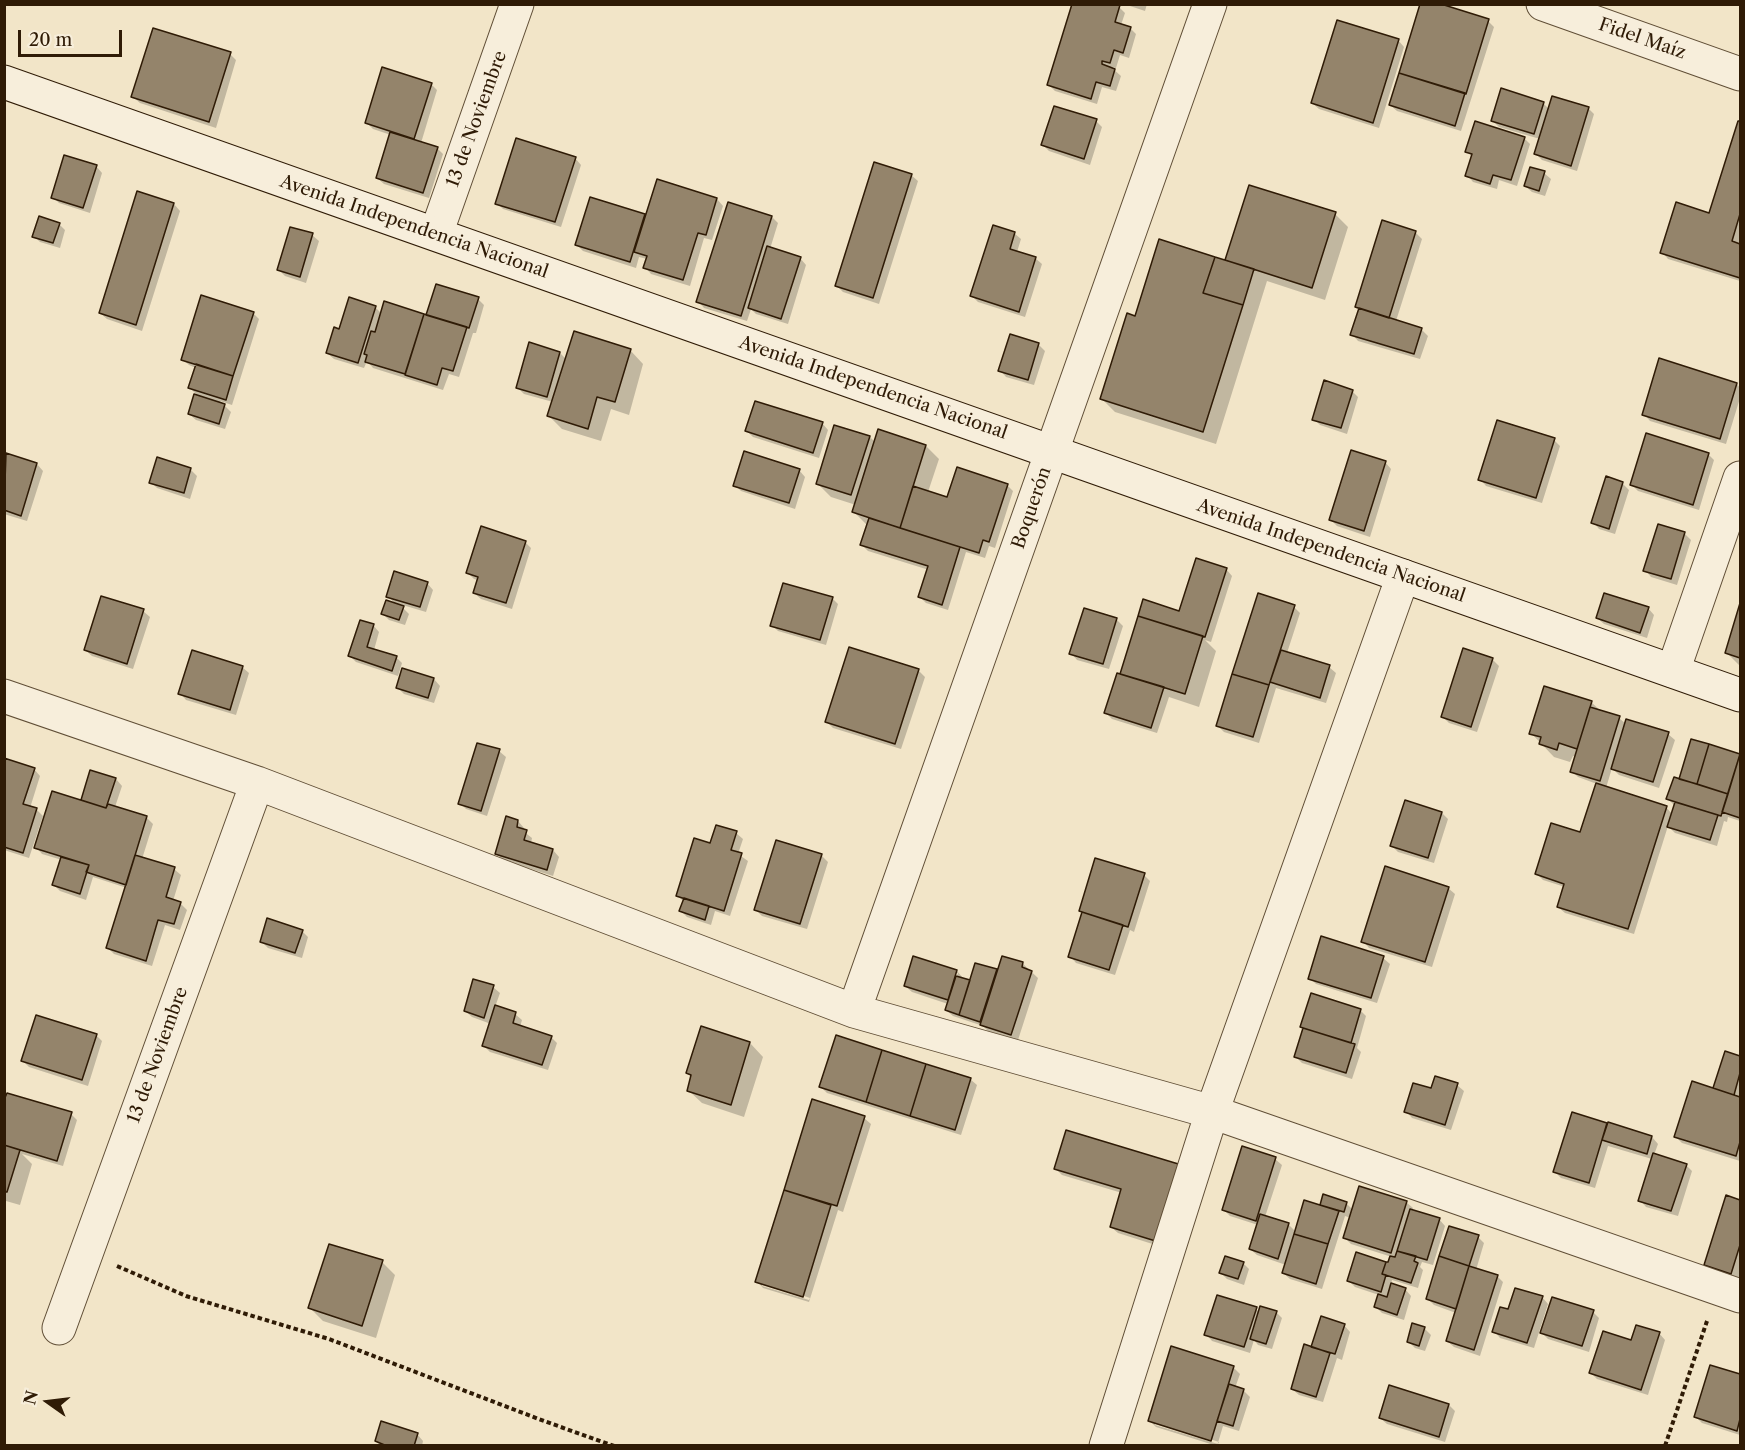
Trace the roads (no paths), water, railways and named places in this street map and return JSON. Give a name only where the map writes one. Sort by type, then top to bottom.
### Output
[{"type":"street","name":"13 de Noviembre","points":[[436,234],[517,4]]},
{"type":"street","name":"Boquerón","points":[[854,1011],[1210,4]]},
{"type":"street","name":"Fidel Maíz","points":[[1543,4],[1740,74]]},
{"type":"street","name":"Avenida Independencia Nacional","points":[[4,82],[1740,695]]},
{"type":"street","points":[[1672,671],[1740,478]]},
{"type":"street","points":[[1106,1446],[1212,1112],[1403,576]]},
{"type":"street","points":[[4,696],[257,783],[854,1011],[1212,1112],[1729,1292]]},
{"type":"street","name":"13 de Noviembre","points":[[59,1328],[257,783]]}]
